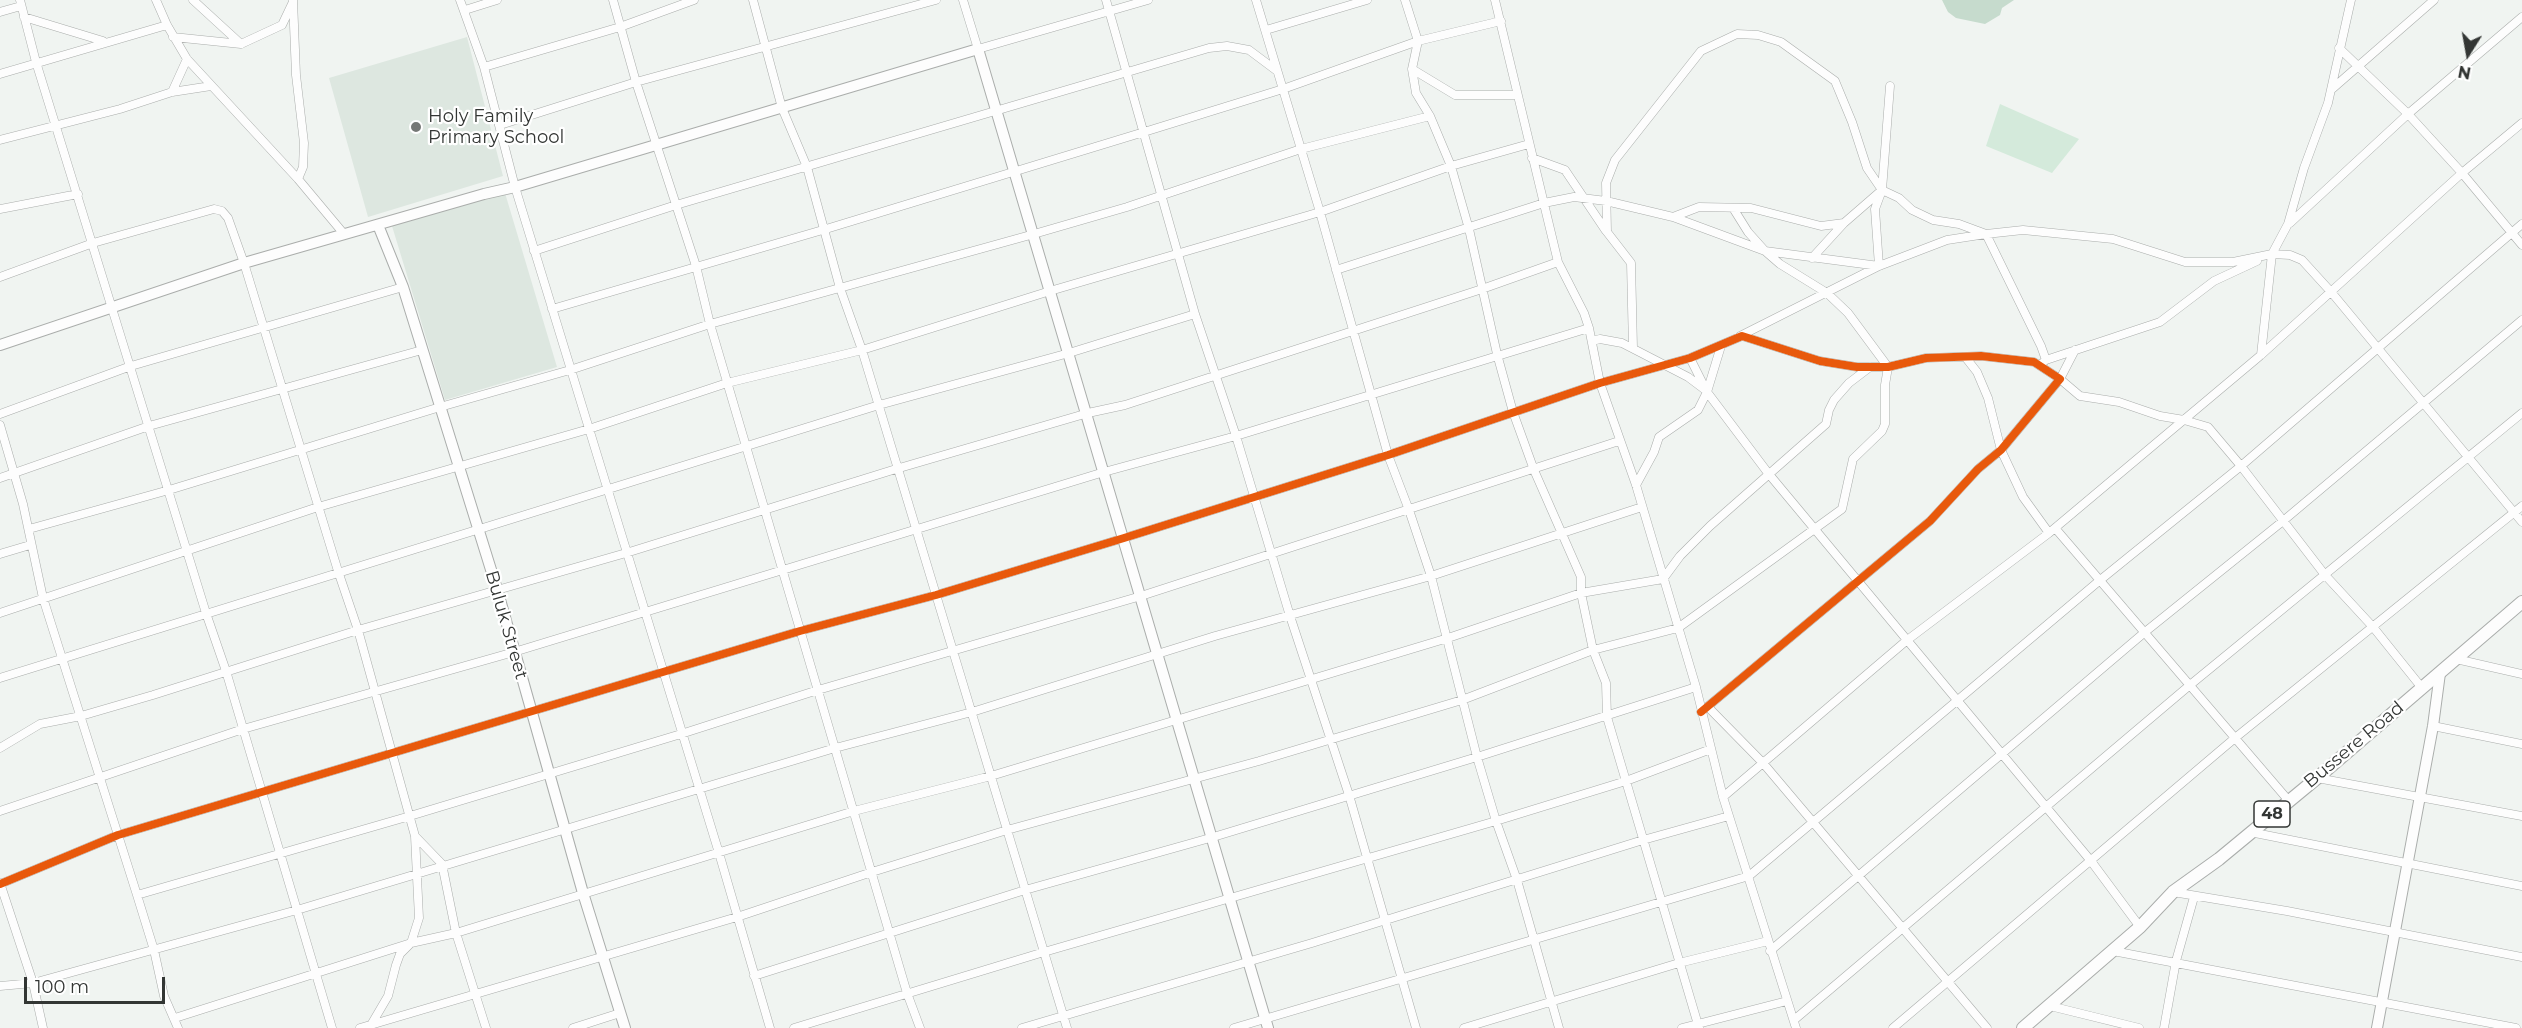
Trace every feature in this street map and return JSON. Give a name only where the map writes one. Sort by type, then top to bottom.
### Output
[{"type":"main road","name":"Bussere Road","points":[[2022,1028],[2140,927],[2173,892],[2219,859],[2317,778],[2522,602]]},
{"type":"street","points":[[156,0],[173,37],[187,59],[298,179],[344,234]]},
{"type":"street","points":[[193,0],[241,44]]},
{"type":"street","points":[[173,37],[241,44],[282,25],[293,0]]},
{"type":"street","points":[[293,0],[296,75],[304,142],[303,166],[298,179]]},
{"type":"street","points":[[460,0],[484,67],[534,251],[719,853],[770,1028]]},
{"type":"street","points":[[465,10],[497,0]]},
{"type":"street","points":[[614,0],[636,82],[696,266],[710,324],[746,447],[907,993],[920,1028]]},
{"type":"street","points":[[484,67],[620,27],[694,0]]},
{"type":"street","points":[[753,0],[764,48],[782,108],[807,167],[840,288],[879,405],[896,469],[917,531],[1067,1028]]},
{"type":"street","points":[[500,125],[636,82],[936,0]]},
{"type":"street","points":[[963,0],[1013,172],[1088,413],[1210,838],[1267,1024]]},
{"type":"street","points":[[1106,0],[1195,314],[1236,436],[1290,616],[1349,795],[1400,979],[1416,1028]]},
{"type":"street","points":[[0,345],[244,263],[515,187],[1148,0]]},
{"type":"street","points":[[1256,0],[1320,212],[1388,455],[1431,576],[1477,757],[1517,880],[1559,1028]]},
{"type":"street","points":[[1266,30],[1367,0]]},
{"type":"street","points":[[1405,0],[1418,41],[1412,69],[1416,93],[1430,116],[1451,165],[1469,228],[1497,354],[1513,412],[1534,470],[1581,577],[1581,593],[1593,650],[1606,683],[1607,717],[1698,1026]]},
{"type":"street","points":[[1495,0],[1558,262],[1584,312],[1589,328],[1600,383],[1636,485],[1696,687],[1705,709],[1710,749],[1723,797],[1795,1024],[1902,928],[2045,807],[2522,412]]},
{"type":"street","points":[[2261,355],[2272,255],[2288,224],[2304,168],[2332,89],[2351,0]]},
{"type":"street","points":[[2332,89],[2434,0]]},
{"type":"street","points":[[0,12],[21,3],[36,62],[206,613],[226,671],[332,1028]]},
{"type":"street","points":[[24,17],[105,42]]},
{"type":"street","points":[[2288,224],[2408,114],[2522,17]]},
{"type":"street","points":[[552,309],[826,230],[1283,89],[1418,41],[1501,21]]},
{"type":"street","points":[[0,74],[167,25]]},
{"type":"street","points":[[1607,232],[1606,183],[1615,160],[1701,51],[1737,34],[1758,35],[1781,42],[1834,81],[1852,122],[1867,168],[1881,190],[1899,198],[1912,210],[1933,219],[1959,224],[1986,234],[2043,362],[2080,396],[2119,402],[2160,416],[2184,420],[2208,428],[2241,466],[2325,575],[2373,627],[2422,688]]},
{"type":"street","points":[[534,251],[676,205],[1127,70],[1209,48],[1227,46],[1249,50],[1278,72]]},
{"type":"street","points":[[2339,48],[2408,114],[2462,173],[2522,245]]},
{"type":"street","points":[[172,92],[187,59]]},
{"type":"street","points":[[1412,69],[1455,94],[1517,95]]},
{"type":"street","points":[[0,140],[172,92],[211,86]]},
{"type":"street","points":[[1879,266],[1875,209],[1881,190],[1890,86]]},
{"type":"street","points":[[29,529],[301,451],[440,407],[570,370],[710,324],[1034,234],[1301,149],[1430,116]]},
{"type":"street","points":[[1723,797],[1906,641],[2052,531],[2184,420],[2332,293],[2462,173],[2522,123]]},
{"type":"street","points":[[0,613],[318,507],[589,429],[728,383],[862,350],[1050,291],[1320,212],[1451,165],[1529,144]]},
{"type":"street","points":[[1532,158],[1565,170],[1631,263],[1633,348]]},
{"type":"street","points":[[1812,258],[1844,223],[1881,190]]},
{"type":"street","points":[[0,209],[78,194]]},
{"type":"street","points":[[1336,270],[1544,203],[1582,197],[1672,217],[1765,251],[1879,266]]},
{"type":"street","points":[[1672,217],[1699,207],[1751,208],[1821,226],[1844,223]]},
{"type":"street","points":[[360,1028],[736,917],[1007,830],[1193,779],[1462,700],[1593,650],[1678,628],[1842,509],[1853,459],[1882,431],[1888,367],[1848,313],[1827,293],[1780,264],[1765,251],[1748,232],[1733,208]]},
{"type":"street","points":[[0,277],[93,243],[214,209],[222,211],[228,218],[358,630],[416,836],[419,918],[411,943],[400,954],[388,996],[371,1025]]},
{"type":"street","points":[[1234,1028],[1267,1024],[1400,979],[1749,876],[1956,700],[2241,466],[2522,224]]},
{"type":"street","name":"Buluk Street","points":[[378,225],[403,287],[476,529],[497,589],[601,956],[625,1028]]},
{"type":"street","points":[[1636,485],[1659,437],[1698,410],[1707,392],[1720,346],[1879,266],[1947,240],[2023,230],[2114,239],[2185,262],[2233,262],[2272,255],[2290,255],[2302,260],[2522,522]]},
{"type":"street","points":[[43,1028],[33,983],[0,883],[118,835],[801,631],[936,595],[1124,538],[1388,455],[1600,383],[1690,358],[1742,336],[1820,361],[1857,367],[1888,367],[1926,358],[1981,356],[2043,362],[2160,322],[2226,274],[2272,255]]},
{"type":"street","points":[[0,748],[40,724],[81,716],[358,630],[626,553],[896,469],[1088,413],[1125,405],[1353,332],[1558,262]]},
{"type":"street","points":[[0,414],[131,366],[403,287]]},
{"type":"street","points":[[0,678],[61,657],[607,491],[879,405],[1069,353],[1195,314]]},
{"type":"street","points":[[1770,951],[2145,633],[2424,404],[2522,320]]},
{"type":"street","points":[[0,811],[98,776],[243,729],[375,693],[645,613],[1104,472],[1236,436],[1497,354],[1589,328]]},
{"type":"street","points":[[1592,340],[1622,343],[1662,366],[1688,377],[1707,392]]},
{"type":"street","points":[[0,478],[149,426],[282,387],[422,350]]},
{"type":"street","points":[[1705,709],[1930,521],[1978,470],[2001,450],[2060,379],[2074,350]]},
{"type":"street","points":[[1690,358],[1707,392],[1768,473],[2091,861],[2140,927]]},
{"type":"street","points":[[1966,358],[1977,372],[1988,398],[2001,450],[2024,497],[2145,633],[2289,801]]},
{"type":"street","points":[[175,1018],[411,943],[456,933],[854,812],[991,776],[1448,638],[1581,593],[1663,579],[1680,556],[1710,525],[1826,424],[1828,410],[1834,400],[1849,383],[1870,367]]},
{"type":"street","points":[[0,425],[29,529],[30,544],[43,598],[154,950],[164,996],[178,1028]]},
{"type":"street","points":[[137,895],[410,816],[818,690],[1141,596],[1619,441]]},
{"type":"street","points":[[1893,1028],[2235,738],[2522,506]]},
{"type":"street","points":[[0,986],[33,983],[297,909],[442,864],[699,791],[835,748],[972,712],[1215,636],[1431,576],[1642,507]]},
{"type":"street","points":[[0,554],[30,544]]},
{"type":"street","points":[[2456,659],[2522,674]]},
{"type":"street","points":[[2377,1028],[2433,726],[2440,673]]},
{"type":"street","points":[[754,975],[891,934],[1025,890],[1210,838],[1477,757],[1696,687]]},
{"type":"street","points":[[1705,709],[1763,763],[1987,1028]]},
{"type":"street","points":[[2433,726],[2522,744]]},
{"type":"street","points":[[794,1028],[1366,857],[1496,821],[1626,781],[1710,749]]},
{"type":"street","points":[[2317,778],[2522,816]]},
{"type":"street","points":[[1022,1028],[1249,962],[1643,840],[1729,816]]},
{"type":"street","points":[[2249,832],[2522,886]]},
{"type":"street","points":[[416,836],[442,864],[456,933],[486,1028]]},
{"type":"street","points":[[2173,892],[2287,911],[2522,957]]},
{"type":"street","points":[[2164,1028],[2176,961],[2194,897]]},
{"type":"street","points":[[1464,1028],[1679,963],[1768,942]]},
{"type":"street","points":[[2113,951],[2176,961],[2516,1028]]},
{"type":"street","points":[[1682,1028],[1698,1026],[1787,1001]]},
{"type":"street","points":[[2050,1006],[2139,1028]]},
{"type":"street","points":[[573,1028],[620,1013]]},
{"type":"shaded area","name":"Holy Family Primary School","points":[[467,37],[503,176],[368,217],[329,78]]},
{"type":"shaded area","points":[[505,193],[557,367],[445,400],[392,226]]},
{"type":"green space","points":[[1942,0],[2014,0],[2002,8],[2000,15],[1985,24],[1956,18],[1948,12]]},
{"type":"green space","points":[[2000,104],[2079,139],[2052,173],[1986,146]]},
{"type":"cycle path","points":[[0,884],[118,835],[800,631],[936,595],[1124,538],[1388,455],[1600,383],[1690,358],[1742,336],[1820,361],[1857,367],[1888,367],[1926,358],[1981,356],[2034,362],[2060,379],[2001,450],[1978,469],[1930,521],[1701,712]]},
{"type":"place","name":"Holy Family Primary School","points":[[416,127]]}]
